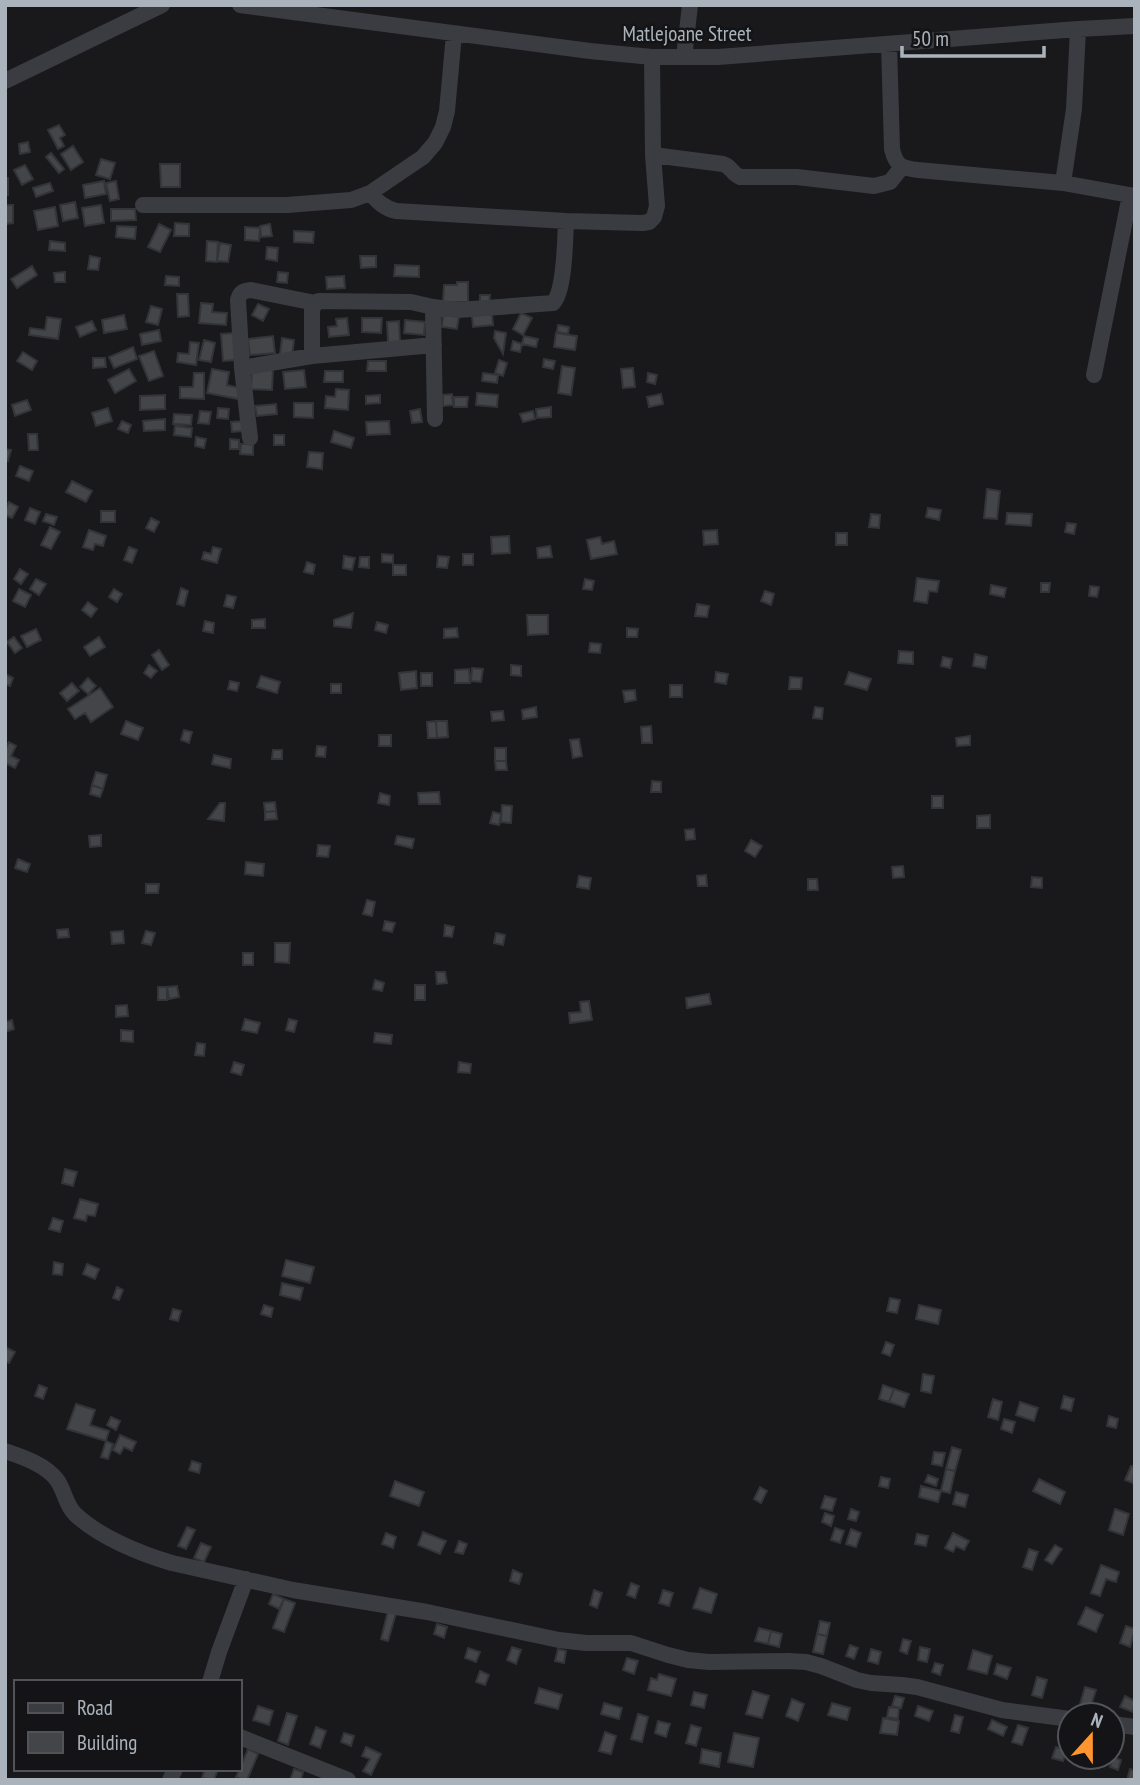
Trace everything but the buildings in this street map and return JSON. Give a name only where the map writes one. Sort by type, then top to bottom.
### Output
[{"type":"street","points":[[5,81],[162,5]]},
{"type":"street","name":"Matlejoane Street","points":[[240,5],[652,57],[731,56],[1135,26]]},
{"type":"street","points":[[684,57],[690,5]]},
{"type":"street","points":[[1063,183],[1074,109],[1078,29]]},
{"type":"street","points":[[143,205],[246,206],[325,203],[351,200],[370,192],[423,157],[435,143],[447,111],[454,34]]},
{"type":"street","points":[[889,44],[892,149],[896,162],[902,167],[1063,183],[1132,195],[1094,375]]},
{"type":"street","points":[[370,192],[387,209],[396,211],[566,221],[649,222],[654,218],[657,206],[653,155],[652,57]]},
{"type":"street","points":[[653,155],[723,164],[740,177],[797,177],[874,186],[890,182],[902,167]]},
{"type":"street","points":[[250,439],[242,368],[239,300],[242,291],[251,290],[315,303],[326,300],[411,302],[458,310],[548,304],[556,301],[559,292],[566,221]]},
{"type":"street","points":[[312,356],[312,310],[315,303]]},
{"type":"street","points":[[433,307],[435,419]]},
{"type":"street","points":[[242,368],[312,356],[434,345]]},
{"type":"street","points":[[5,1451],[46,1470],[58,1481],[75,1513],[98,1532],[154,1558],[293,1590],[427,1612],[559,1640],[631,1643],[688,1660],[709,1662],[806,1662],[857,1680],[902,1685],[1002,1710],[1056,1717]]},
{"type":"street","points":[[211,1680],[246,1579]]},
{"type":"street","points":[[242,1738],[348,1780]]}]
